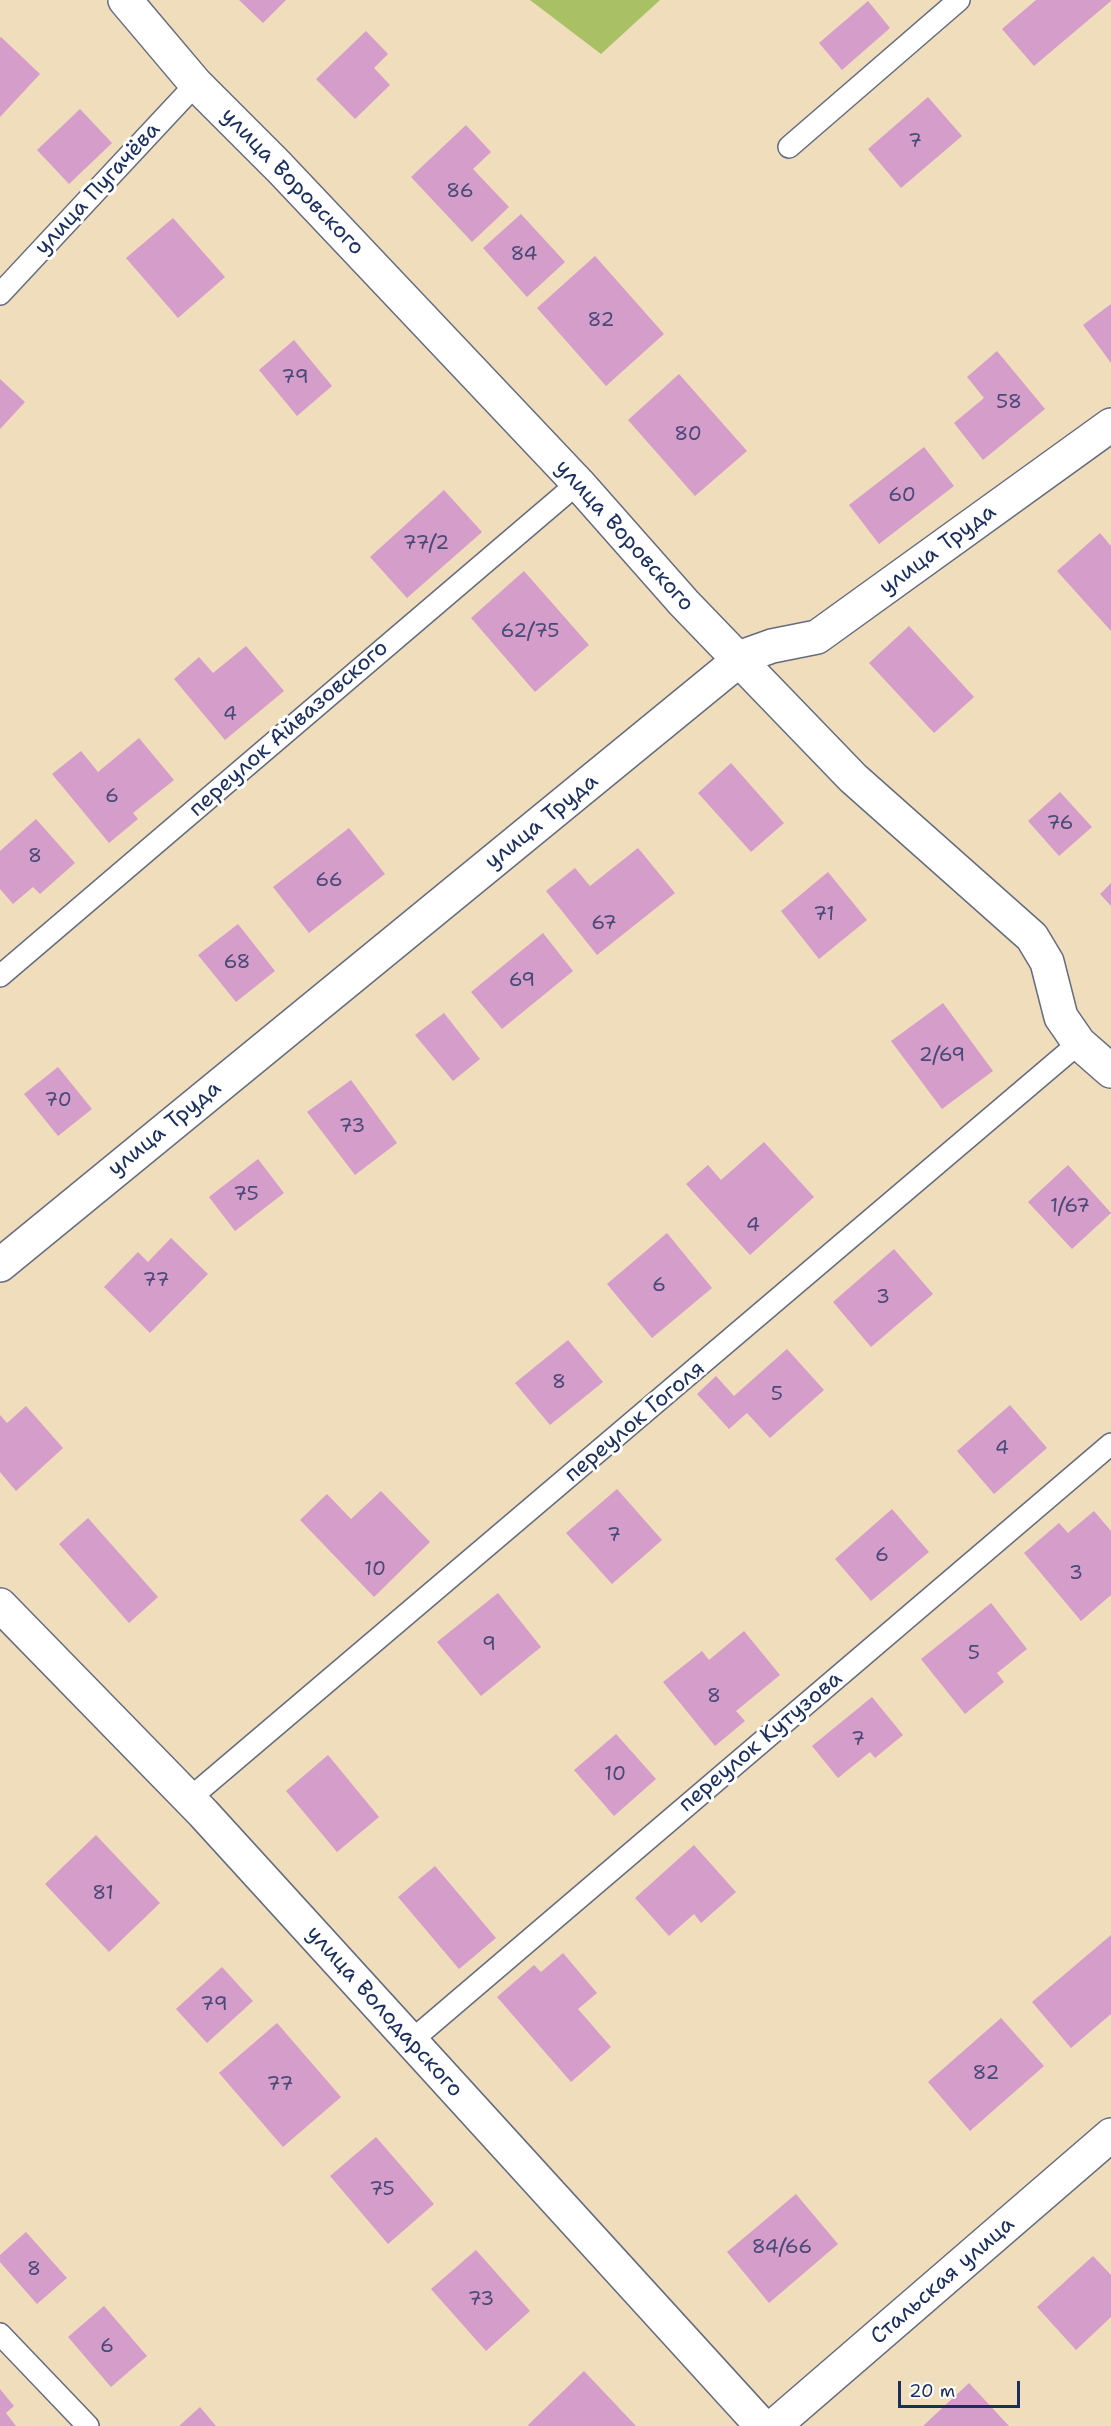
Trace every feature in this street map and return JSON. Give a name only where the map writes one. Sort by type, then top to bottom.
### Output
[{"type":"street","name":"улица Воровского","points":[[125,0],[196,84],[279,167],[578,483],[684,603],[853,778],[1032,937],[1047,962],[1061,1017],[1080,1043],[1111,1071]]},
{"type":"street","name":"улица Труда","points":[[0,1265],[739,660],[772,646],[817,637],[1111,425]]},
{"type":"street","name":"улица Володарского","points":[[0,1605],[189,1799],[762,2426]]},
{"type":"street","name":"Стальская улица","points":[[774,2426],[1111,2135]]},
{"type":"lane","points":[[789,147],[959,0]]},
{"type":"lane","name":"улица Пугачёва","points":[[0,294],[196,84]]},
{"type":"lane","name":"переулок Айвазовского","points":[[0,976],[578,483]]},
{"type":"lane","name":"переулок Гоголя","points":[[189,1799],[1080,1043]]},
{"type":"lane","name":"переулок Кутузова","points":[[411,2041],[1111,1444]]},
{"type":"lane","points":[[0,2334],[88,2426]]},
{"type":"green space","points":[[530,0],[660,0],[601,54]]},
{"type":"building","points":[[239,0],[286,0],[263,23]]},
{"type":"building","points":[[1036,0],[1111,1],[1034,66],[1002,29]]},
{"type":"building","points":[[868,1],[890,28],[842,70],[819,43]]},
{"type":"building","points":[[366,31],[388,54],[374,68],[390,85],[355,119],[316,79]]},
{"type":"building","points":[[0,38],[40,74],[0,117]]},
{"type":"building","points":[[928,97],[962,136],[901,188],[868,149]]},
{"type":"building","points":[[80,109],[112,143],[69,184],[37,150]]},
{"type":"building","points":[[466,125],[491,152],[473,169],[509,207],[472,242],[411,177]]},
{"type":"building","points":[[521,214],[565,262],[527,297],[483,248]]},
{"type":"building","points":[[173,218],[225,277],[178,318],[126,258]]},
{"type":"building","points":[[595,256],[664,334],[606,386],[537,308]]},
{"type":"building","points":[[1111,304],[1111,363],[1083,325]]},
{"type":"building","points":[[294,340],[332,386],[297,416],[259,370]]},
{"type":"building","points":[[997,351],[1045,409],[983,460],[954,423],[984,398],[967,377]]},
{"type":"building","points":[[679,374],[747,451],[695,496],[628,420]]},
{"type":"building","points":[[0,379],[25,402],[0,429]]},
{"type":"building","points":[[924,447],[954,486],[879,544],[849,505]]},
{"type":"building","points":[[444,490],[482,532],[407,598],[370,557]]},
{"type":"building","points":[[1100,533],[1111,546],[1111,631],[1057,571]]},
{"type":"building","points":[[524,571],[589,645],[535,692],[471,618]]},
{"type":"building","points":[[909,626],[974,697],[934,733],[869,663]]},
{"type":"building","points":[[246,646],[284,691],[225,740],[174,679],[199,657],[213,673]]},
{"type":"building","points":[[139,738],[174,780],[133,813],[138,819],[109,843],[52,774],[81,751],[98,772]]},
{"type":"building","points":[[731,763],[784,823],[751,852],[698,793]]},
{"type":"building","points":[[1060,792],[1092,827],[1059,856],[1028,821]]},
{"type":"building","points":[[36,819],[75,863],[40,894],[33,887],[13,904],[0,889],[0,851]]},
{"type":"building","points":[[349,828],[385,874],[309,933],[273,887]]},
{"type":"building","points":[[638,848],[675,893],[597,955],[546,891],[575,868],[590,886]]},
{"type":"building","points":[[828,872],[867,920],[819,959],[781,911]]},
{"type":"building","points":[[1111,883],[1111,906],[1100,894]]},
{"type":"building","points":[[238,924],[275,971],[236,1002],[198,955]]},
{"type":"building","points":[[543,933],[573,971],[502,1029],[471,992]]},
{"type":"building","points":[[943,1003],[993,1071],[942,1109],[891,1041]]},
{"type":"building","points":[[444,1013],[480,1059],[453,1081],[415,1035]]},
{"type":"building","points":[[58,1067],[92,1109],[58,1136],[24,1094]]},
{"type":"building","points":[[351,1080],[397,1143],[355,1175],[307,1112]]},
{"type":"building","points":[[764,1142],[814,1197],[750,1255],[686,1184],[708,1165],[721,1180]]},
{"type":"building","points":[[258,1159],[284,1193],[235,1231],[209,1197]]},
{"type":"building","points":[[1068,1165],[1111,1213],[1072,1249],[1028,1202]]},
{"type":"building","points":[[667,1233],[712,1288],[652,1338],[607,1284]]},
{"type":"building","points":[[171,1238],[208,1274],[150,1333],[104,1287],[138,1252],[148,1262]]},
{"type":"building","points":[[894,1249],[933,1294],[871,1347],[833,1302]]},
{"type":"building","points":[[568,1340],[603,1382],[550,1425],[515,1383]]},
{"type":"building","points":[[787,1349],[824,1390],[770,1438],[747,1413],[729,1429],[697,1394],[716,1376],[734,1396]]},
{"type":"building","points":[[1010,1405],[1047,1448],[994,1494],[957,1451]]},
{"type":"building","points":[[26,1406],[63,1448],[16,1491],[0,1472],[0,1415],[7,1423]]},
{"type":"building","points":[[617,1489],[662,1540],[612,1584],[566,1533]]},
{"type":"building","points":[[381,1491],[430,1542],[374,1597],[300,1520],[327,1494],[351,1519]]},
{"type":"building","points":[[892,1509],[929,1552],[871,1601],[835,1559]]},
{"type":"building","points":[[1094,1511],[1111,1531],[1111,1595],[1081,1621],[1024,1553],[1059,1523],[1068,1533]]},
{"type":"building","points":[[88,1518],[158,1597],[129,1623],[59,1544]]},
{"type":"building","points":[[498,1593],[541,1647],[481,1696],[437,1642]]},
{"type":"building","points":[[991,1603],[1027,1649],[997,1673],[1004,1682],[965,1714],[921,1659]]},
{"type":"building","points":[[744,1631],[780,1675],[736,1711],[745,1721],[715,1746],[663,1682],[702,1651],[709,1660]]},
{"type":"building","points":[[872,1697],[903,1735],[875,1758],[870,1752],[838,1778],[812,1746]]},
{"type":"building","points":[[616,1734],[656,1779],[614,1816],[574,1770]]},
{"type":"building","points":[[328,1755],[379,1817],[337,1852],[286,1791]]},
{"type":"building","points":[[96,1835],[160,1903],[109,1952],[45,1884]]},
{"type":"building","points":[[694,1845],[736,1892],[701,1923],[694,1914],[669,1936],[635,1898]]},
{"type":"building","points":[[435,1866],[496,1938],[459,1969],[398,1897]]},
{"type":"building","points":[[1111,1935],[1111,2014],[1071,2048],[1032,2002]]},
{"type":"building","points":[[563,1953],[597,1993],[578,2009],[611,2047],[571,2082],[497,1997],[534,1965],[541,1972]]},
{"type":"building","points":[[222,1967],[253,2001],[207,2043],[176,2009]]},
{"type":"building","points":[[1001,2018],[1044,2066],[970,2131],[928,2082]]},
{"type":"building","points":[[277,2023],[341,2097],[283,2147],[219,2073]]},
{"type":"building","points":[[376,2137],[434,2204],[388,2244],[330,2176]]},
{"type":"building","points":[[796,2194],[838,2244],[769,2303],[727,2252]]},
{"type":"building","points":[[26,2232],[67,2278],[37,2304],[0,2262],[0,2255]]},
{"type":"building","points":[[476,2250],[530,2311],[486,2351],[431,2289]]},
{"type":"building","points":[[1093,2256],[1111,2275],[1111,2317],[1076,2350],[1037,2307]]},
{"type":"building","points":[[104,2306],[147,2356],[111,2387],[68,2337]]},
{"type":"building","points":[[584,2371],[636,2426],[528,2425]]},
{"type":"building","points":[[969,2383],[1009,2426],[923,2426]]},
{"type":"building","points":[[0,2389],[14,2406],[6,2413],[16,2426],[0,2426]]},
{"type":"building","points":[[200,2407],[216,2426],[179,2426]]}]
